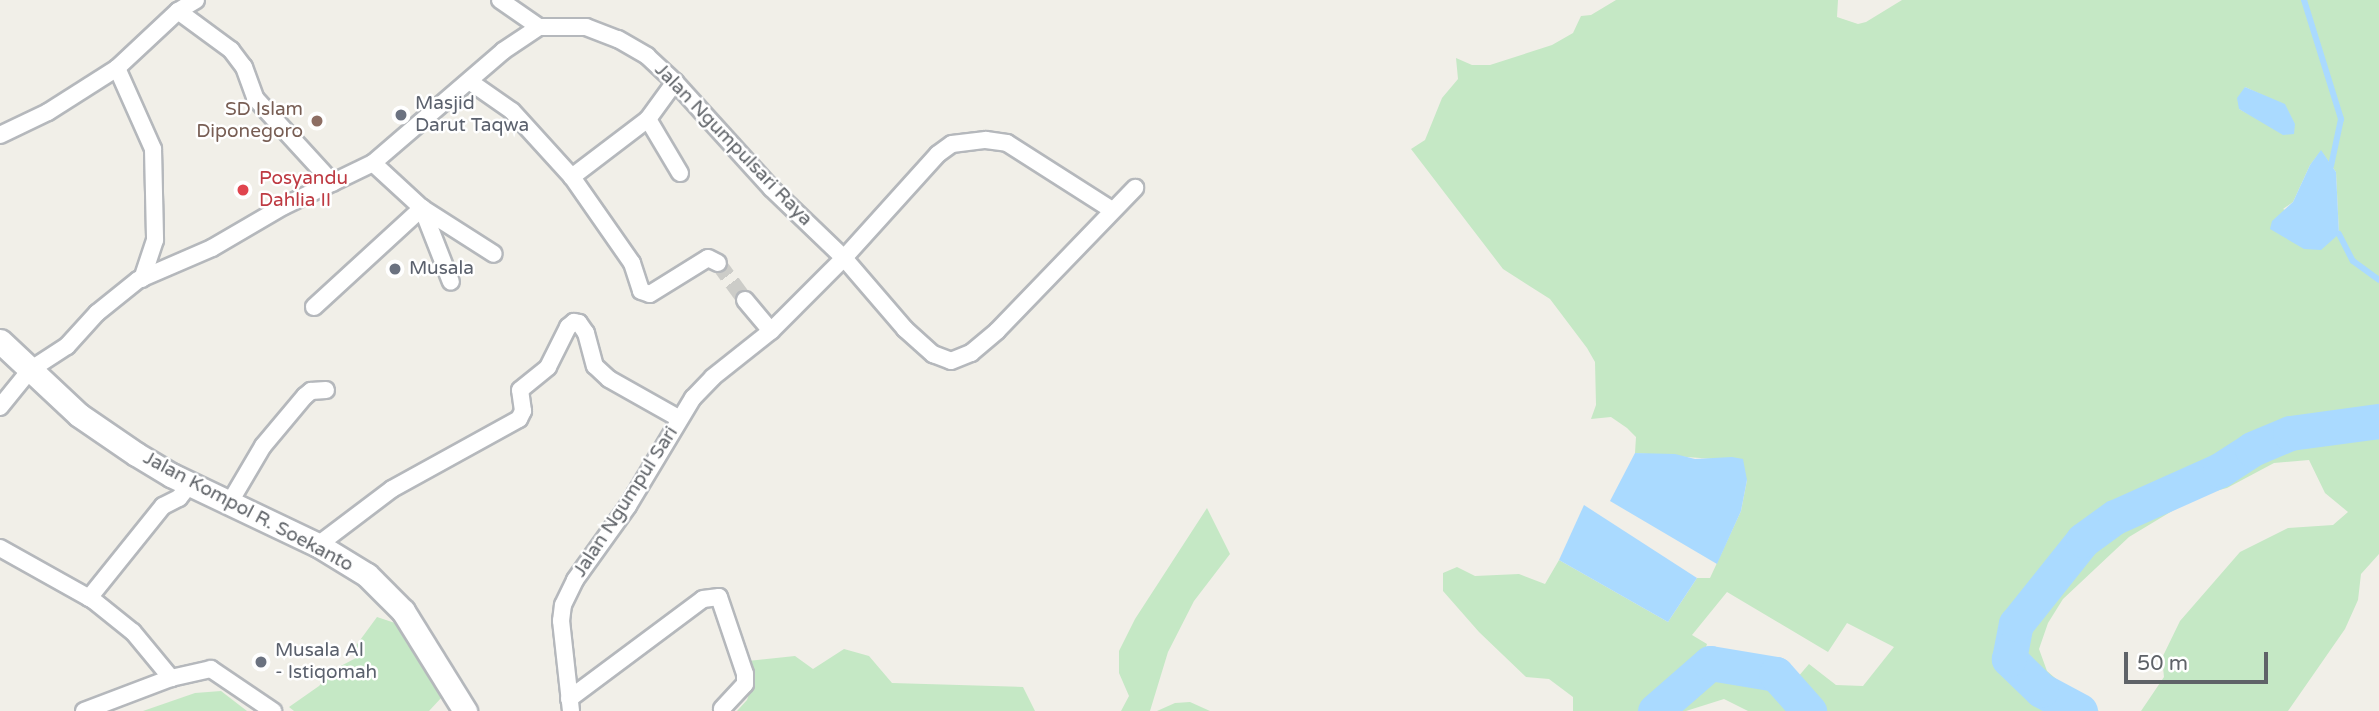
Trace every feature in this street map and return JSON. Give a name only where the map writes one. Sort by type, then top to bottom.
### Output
[{"type":"main road","name":"Jalan Kompol R. Soekanto","points":[[0,341],[79,415],[136,454],[190,484],[318,545],[359,569],[389,595],[465,711]]},
{"type":"street","points":[[0,135],[48,112],[117,68],[178,11],[197,0]]},
{"type":"street","points":[[0,407],[30,370],[66,346],[97,313],[142,279],[212,248],[284,206],[373,163],[389,146],[524,35],[539,27],[500,0]]},
{"type":"street","points":[[178,11],[231,50],[244,67],[255,97],[333,183]]},
{"type":"street","name":"Jalan Ngumpulsari Raya","points":[[539,27],[586,27],[618,39],[647,56],[675,82],[771,188],[844,258],[905,329],[933,354],[951,361],[971,353],[998,331],[1135,188]]},
{"type":"street","points":[[117,68],[153,149],[155,240],[142,279]]},
{"type":"street","points":[[469,81],[512,111],[572,177],[632,263],[641,291],[650,294],[708,258],[718,264]]},
{"type":"street","points":[[572,177],[648,119],[675,82]]},
{"type":"street","points":[[648,119],[680,173]]},
{"type":"street","name":"Jalan Ngumpul Sari","points":[[570,705],[562,634],[563,605],[575,580],[628,506],[693,398],[713,377],[771,331],[844,258],[937,154],[952,144],[986,140],[1007,143],[1112,210]]},
{"type":"street","points":[[373,163],[422,208],[494,254]]},
{"type":"street","points":[[422,208],[451,282]]},
{"type":"street","points":[[314,307],[422,208]]},
{"type":"street","points":[[745,300],[771,331]]},
{"type":"street","points":[[318,545],[392,489],[519,419],[523,411],[520,390],[548,366],[568,327],[574,323],[579,323],[586,333],[595,366],[609,379],[680,419]]},
{"type":"street","points":[[230,502],[263,446],[305,396],[311,391],[326,390]]},
{"type":"street","points":[[89,598],[163,506],[177,499],[190,484]]},
{"type":"street","points":[[0,548],[89,598],[133,632],[171,678]]},
{"type":"street","points":[[570,705],[703,599],[719,597],[745,674],[745,684],[722,709]]},
{"type":"street","points":[[84,711],[171,678],[214,669],[273,711]]},
{"type":"green space","points":[[1616,0],[1838,0],[1837,17],[1858,24],[1902,0],[2379,0],[2379,554],[2361,574],[2358,600],[2345,629],[2288,711],[2141,711],[2164,677],[2162,658],[2180,621],[2240,552],[2288,528],[2333,525],[2348,512],[2325,493],[2309,460],[2274,463],[2227,488],[2197,496],[2129,537],[2063,599],[2048,623],[2039,649],[2047,671],[2099,711],[1748,711],[1724,699],[1686,711],[1573,711],[1573,697],[1549,679],[1526,677],[1479,632],[1443,591],[1443,573],[1457,567],[1475,576],[1519,574],[1545,584],[1559,560],[1668,622],[1697,578],[1710,578],[1741,511],[1747,480],[1713,459],[1635,453],[1636,437],[1627,428],[1611,417],[1591,419],[1596,405],[1595,362],[1587,348],[1550,299],[1503,269],[1411,149],[1425,140],[1442,98],[1458,79],[1456,58],[1472,65],[1490,65],[1552,45],[1573,33],[1581,16],[1591,15]],"holes":[[[2245,87],[2269,98],[2271,126],[2239,109]],[[2321,151],[2336,172],[2339,234],[2283,209],[2293,202],[2310,165]],[[1727,592],[1828,652],[1847,623],[1894,647],[1863,686],[1836,685],[1809,664],[1797,678],[1775,666],[1704,653],[1707,644],[1692,635]]]},
{"type":"green space","points":[[1207,508],[1230,554],[1194,601],[1168,652],[1150,711],[1121,711],[1129,696],[1119,673],[1119,651],[1135,619]]},
{"type":"green space","points":[[377,617],[395,623],[442,697],[429,711],[294,711],[289,707],[319,686],[335,669],[356,658],[355,647]]},
{"type":"green space","points":[[844,649],[869,656],[892,683],[1023,687],[1035,711],[737,711],[747,700],[753,682],[748,661],[795,656],[813,669]]},
{"type":"green space","points":[[221,691],[247,711],[143,711],[195,693]]},
{"type":"green space","points":[[1190,702],[1210,711],[1157,711],[1175,703]]},
{"type":"water","points":[[2245,87],[2285,104],[2295,124],[2294,134],[2283,135],[2239,109],[2237,98]]},
{"type":"water","points":[[2321,150],[2336,172],[2339,234],[2321,250],[2304,249],[2270,229],[2272,221],[2293,202],[2310,165]]},
{"type":"water","points":[[1635,453],[1675,454],[1695,459],[1743,459],[1747,480],[1741,511],[1717,564],[1610,501]]},
{"type":"water","points":[[1584,505],[1697,578],[1668,622],[1559,560]]},
{"type":"waterway","points":[[2304,0],[2341,119],[2331,166]]},
{"type":"waterway","points":[[2339,234],[2353,261],[2379,280]]},
{"type":"waterway","points":[[2080,711],[2041,690],[2009,659],[2016,624],[2083,540],[2115,517],[2220,470],[2252,449],[2290,433],[2379,421]]},
{"type":"waterway","points":[[1655,711],[1710,663],[1776,674],[1809,711]]},
{"type":"tunnel","points":[[718,263],[745,300]]},
{"type":"place","name":"Masjid Darut Taqwa","points":[[401,115]]},
{"type":"place","name":"SD Islam Diponegoro","points":[[317,121]]},
{"type":"place","name":"Posyandu Dahlia II","points":[[243,190]]},
{"type":"place","name":"Musala","points":[[395,269]]},
{"type":"place","name":"Musala Al - Istiqomah","points":[[261,662]]}]
